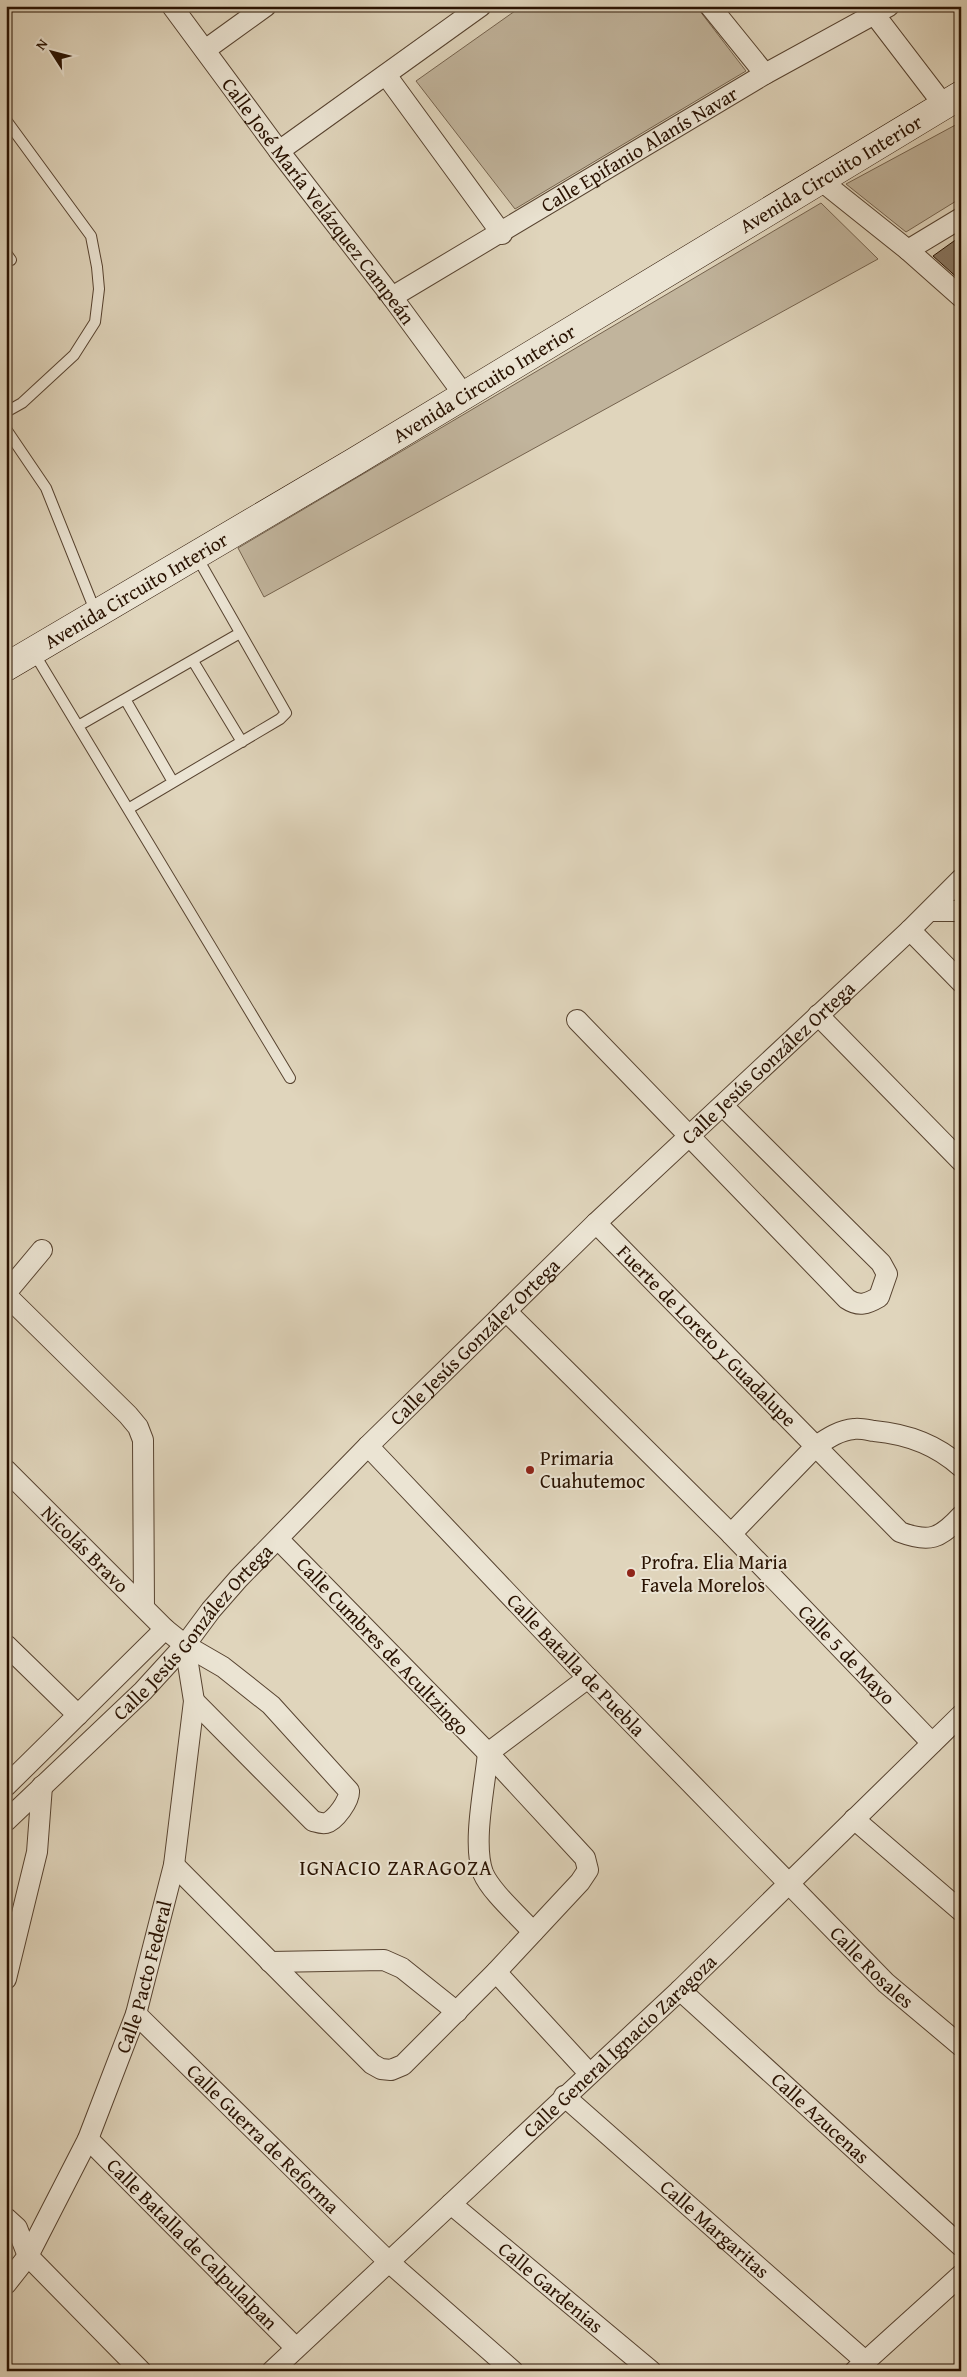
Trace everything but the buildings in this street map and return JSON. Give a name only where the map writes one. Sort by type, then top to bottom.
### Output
[{"type":"main road","name":"Avenida Circuito Interior","points":[[6,667],[464,395],[952,100]]},
{"type":"street","name":"Calle José María Velázquez Campeán","points":[[172,6],[464,395]]},
{"type":"street","points":[[205,50],[266,6]]},
{"type":"street","points":[[279,151],[481,6]]},
{"type":"street","points":[[710,6],[765,74]]},
{"type":"street","points":[[877,9],[952,100]]},
{"type":"street","name":"Calle Epifanio Alanís Navar","points":[[392,297],[502,234],[765,74],[877,9]]},
{"type":"street","points":[[386,75],[502,234]]},
{"type":"street","points":[[819,179],[908,250],[961,297]]},
{"type":"street","points":[[908,250],[961,218]]},
{"type":"street","name":"Calle Jesús González Ortega","points":[[6,1822],[143,1691],[185,1645],[216,1604],[368,1446],[596,1223],[910,930],[961,879]]},
{"type":"street","points":[[930,911],[961,911]]},
{"type":"street","points":[[910,930],[961,982]]},
{"type":"street","points":[[818,1015],[961,1161]]},
{"type":"street","points":[[577,1020],[847,1299],[854,1304],[867,1304],[879,1297],[887,1274],[881,1263],[723,1106]]},
{"type":"street","name":"Fuerte de Loreto y Guadalupe","points":[[596,1223],[900,1532],[912,1537],[934,1538],[942,1534],[961,1516]]},
{"type":"street","points":[[42,1250],[6,1294],[128,1415],[141,1434],[145,1455],[144,1607]]},
{"type":"street","name":"Calle 5 de Mayo","points":[[506,1311],[731,1534],[932,1743]]},
{"type":"street","points":[[731,1534],[816,1446],[831,1436],[855,1428],[890,1432],[918,1439],[944,1453],[961,1467]]},
{"type":"street","name":"Calle Batalla de Puebla","points":[[368,1446],[588,1678],[788,1883]]},
{"type":"street","name":"Nicolás Bravo","points":[[6,1470],[165,1629],[185,1645],[223,1667],[271,1705],[347,1788],[349,1797],[332,1820],[326,1823],[313,1821],[194,1701]]},
{"type":"street","name":"Calle Cumbres de Acultzingo","points":[[174,1865],[372,2064],[381,2069],[391,2070],[403,2065],[457,2012],[580,1882],[588,1870],[585,1858],[488,1754],[278,1539]]},
{"type":"street","name":"Calle Jesús González Ortega","points":[[6,1786],[165,1629]]},
{"type":"street","points":[[6,1645],[78,1715]]},
{"type":"street","name":"Calle Pacto Federal","points":[[6,2284],[28,2256],[88,2139],[136,2014],[174,1865],[194,1701],[185,1645]]},
{"type":"street","points":[[533,1932],[484,1873],[479,1845],[488,1754],[588,1678]]},
{"type":"street","name":"Calle General Ignacio Zaragoza","points":[[272,2371],[390,2262],[564,2096],[680,1990],[961,1715]]},
{"type":"street","points":[[6,1979],[37,1852],[42,1786]]},
{"type":"street","points":[[854,1819],[961,1911]]},
{"type":"street","name":"Calle Rosales","points":[[788,1883],[886,1983],[961,2046]]},
{"type":"street","points":[[270,1962],[384,1960],[402,1968],[457,2012]]},
{"type":"street","points":[[496,1972],[589,2073]]},
{"type":"street","name":"Calle Azucenas","points":[[680,1990],[961,2246]]},
{"type":"street","name":"Calle Guerra de Reforma","points":[[136,2014],[390,2262],[513,2371]]},
{"type":"street","name":"Calle Margaritas","points":[[564,2096],[860,2366]]},
{"type":"street","name":"Calle Batalla de Calpulalpan","points":[[88,2139],[295,2348]]},
{"type":"street","name":"Calle Gardenias","points":[[451,2204],[651,2371]]},
{"type":"street","points":[[6,2218],[16,2228],[28,2256],[141,2371]]},
{"type":"street","points":[[860,2366],[961,2275]]},
{"type":"lane","points":[[6,120],[90,236],[97,267],[99,289],[95,322],[74,355],[22,403],[6,412]]},
{"type":"lane","points":[[6,429],[46,488],[96,613]]},
{"type":"lane","points":[[128,809],[280,719],[286,713],[195,555]]},
{"type":"lane","points":[[78,726],[240,633]]},
{"type":"lane","points":[[33,651],[290,1078]]},
{"type":"lane","points":[[193,661],[242,742]]},
{"type":"lane","points":[[125,699],[173,782]]},
{"type":"shaded area","points":[[522,6],[696,6],[746,71],[515,209],[416,81]]},
{"type":"shaded area","points":[[961,122],[961,198],[906,232],[846,184]]},
{"type":"shaded area","points":[[821,203],[878,259],[264,597],[238,548]]},
{"type":"place","name":"Primaria Cuahutemoc","points":[[530,1470]]},
{"type":"place","name":"Profra. Elia Maria Favela Morelos","points":[[631,1573]]},
{"type":"district","name":"IGNACIO ZARAGOZA","points":[[396,1868]]}]
